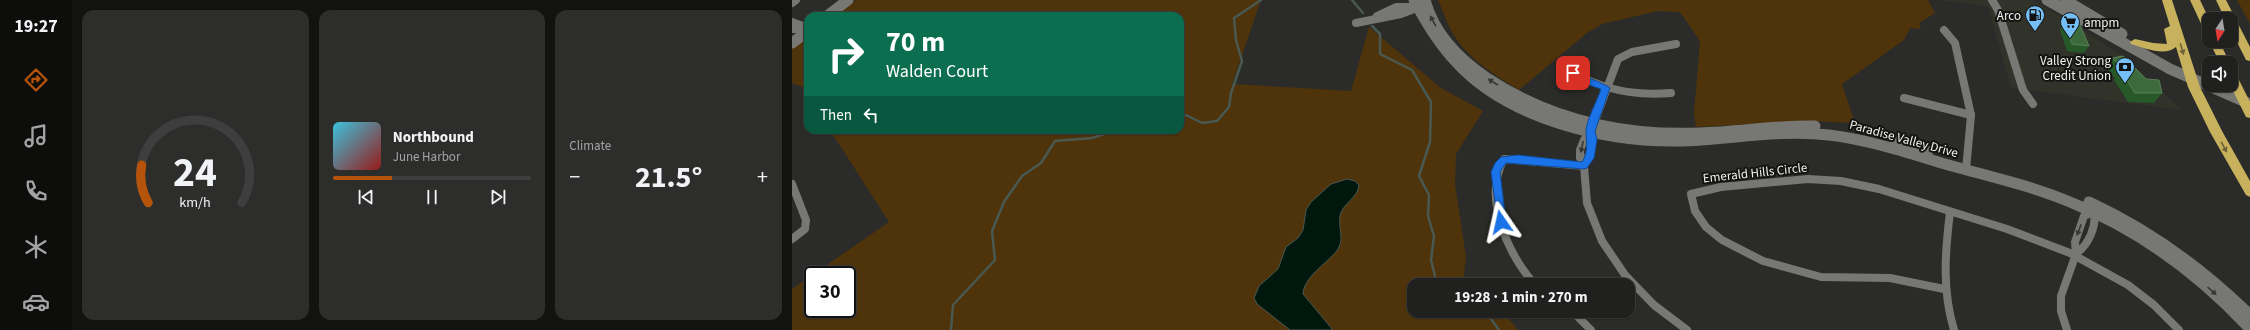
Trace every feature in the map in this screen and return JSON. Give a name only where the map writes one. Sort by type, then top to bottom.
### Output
[{"type":"highway","points":[[2135,42],[2153,47],[2171,47],[2162,0]]},
{"type":"highway","points":[[2167,0],[2190,75],[2216,132],[2250,192]]},
{"type":"highway","points":[[2195,0],[2202,15]]},
{"type":"highway","points":[[2221,0],[2227,12]]},
{"type":"highway","points":[[2238,34],[2250,57]]},
{"type":"highway","points":[[2238,89],[2250,114]]},
{"type":"street","points":[[792,3],[796,0]]},
{"type":"street","points":[[832,12],[848,0]]},
{"type":"street","points":[[1992,0],[1998,10],[2023,90],[2033,104]]},
{"type":"street","points":[[2047,0],[2190,75],[2202,80]]},
{"type":"street","points":[[2065,0],[2190,75]]},
{"type":"street","points":[[1356,23],[1378,16],[1401,13],[1420,3]]},
{"type":"street","name":"Paradise Valley Drive","points":[[1420,3],[1425,25],[1445,54],[1481,84],[1505,99],[1541,116],[1635,138],[1674,141],[1781,133],[1824,134],[1870,142],[1966,166],[2094,209],[2140,228],[2169,246],[2212,279],[2250,315]]},
{"type":"street","points":[[792,22],[804,25]]},
{"type":"street","points":[[792,29],[804,29]]},
{"type":"street","points":[[1944,30],[1955,43],[1971,115],[1966,166]]},
{"type":"street","points":[[792,43],[804,32]]},
{"type":"street","points":[[1676,44],[1624,55],[1614,65],[1592,127],[1593,140],[1589,158],[1584,166],[1587,202],[1594,222],[1607,249],[1622,271],[1643,296],[1687,330]]},
{"type":"street","points":[[1567,68],[1580,78],[1606,88],[1641,95],[1671,93]]},
{"type":"street","points":[[2227,92],[2250,104]]},
{"type":"street","points":[[2236,92],[2250,98]]},
{"type":"street","points":[[1904,98],[1971,115]]},
{"type":"street","points":[[1528,278],[1517,263],[1501,222],[1495,185],[1495,172],[1498,165],[1504,159],[1518,159],[1584,166]]},
{"type":"street","name":"Emerald Hills Circle","points":[[1944,289],[1884,277],[1822,277],[1776,267],[1733,247],[1714,233],[1697,215],[1693,208],[1691,194],[1710,188],[1787,181],[1839,180],[1870,187],[2039,239],[2076,254],[2131,288],[2178,330]]},
{"type":"street","points":[[792,184],[806,220],[805,229],[792,239]]},
{"type":"street","points":[[2067,330],[2061,311],[2061,296],[2076,254],[2085,247],[2096,221],[2094,209]]},
{"type":"street","name":"Paradise Valley Drive","points":[[2094,209],[2182,266],[2224,302],[2250,329]]},
{"type":"street","points":[[1950,212],[1944,270],[1944,289],[1954,330]]},
{"type":"street","points":[[1579,318],[1591,330]]},
{"type":"shaded area","points":[[856,0],[1261,0],[1232,84],[1351,91],[1369,27],[1441,88],[1483,111],[1456,154],[1455,184],[1466,257],[1464,278],[1407,278],[1407,318],[1508,318],[1518,330],[792,330],[792,289],[804,281],[804,318],[856,318],[856,266],[825,266],[889,222],[833,134],[1184,134],[1184,12],[840,12]]},
{"type":"shaded area","points":[[1438,0],[1928,0],[1935,13],[1919,23],[1921,29],[1910,28],[1904,40],[1842,84],[1855,123],[1812,121],[1696,127],[1694,113],[1700,41],[1680,12],[1658,11],[1602,24],[1587,33],[1519,90],[1483,66],[1466,51],[1451,30]]},
{"type":"shaded area","points":[[1939,0],[2033,0],[2121,54],[2182,110],[2011,88],[1988,6]]},
{"type":"shaded area","points":[[2237,0],[2250,0],[2250,24]]},
{"type":"shaded area","points":[[804,40],[804,90],[802,87],[792,83],[792,49]]},
{"type":"shaded area","points":[[1347,179],[1355,181],[1359,185],[1356,194],[1341,212],[1341,242],[1336,252],[1306,283],[1303,294],[1333,330],[1290,330],[1257,304],[1254,298],[1259,286],[1278,269],[1286,247],[1298,238],[1303,230],[1306,210],[1311,202],[1331,184]]},
{"type":"building","points":[[2064,23],[2080,25],[2089,46],[2072,44]]},
{"type":"building","points":[[2123,56],[2146,79],[2159,80],[2162,93],[2135,93],[2121,71],[2123,69],[2112,58]]},
{"type":"waterway","points":[[1184,115],[1202,123],[1217,121],[1229,107],[1231,93],[1242,61],[1236,40],[1234,18],[1261,0]]},
{"type":"waterway","points":[[1352,0],[1363,13]]},
{"type":"waterway","points":[[1372,26],[1380,34],[1380,54],[1412,70],[1431,102],[1430,142],[1419,176],[1429,195],[1428,216],[1434,236],[1431,260],[1436,278]]},
{"type":"waterway","points":[[951,330],[953,305],[995,260],[992,231],[1004,202],[1022,176],[1041,163],[1055,141],[1092,138],[1104,134]]},
{"type":"waterway","points":[[1490,318],[1499,330]]},
{"type":"place","name":"Arco","points":[[2035,32]]},
{"type":"place","name":"ampm","points":[[2070,39]]},
{"type":"place","name":"Valley Strong Credit Union","points":[[2125,84]]},
{"type":"route","points":[[1501,222],[1495,185],[1495,172],[1498,165],[1504,159],[1518,159],[1584,166],[1589,158],[1593,140],[1591,131],[1606,88],[1580,78],[1573,73]]}]
